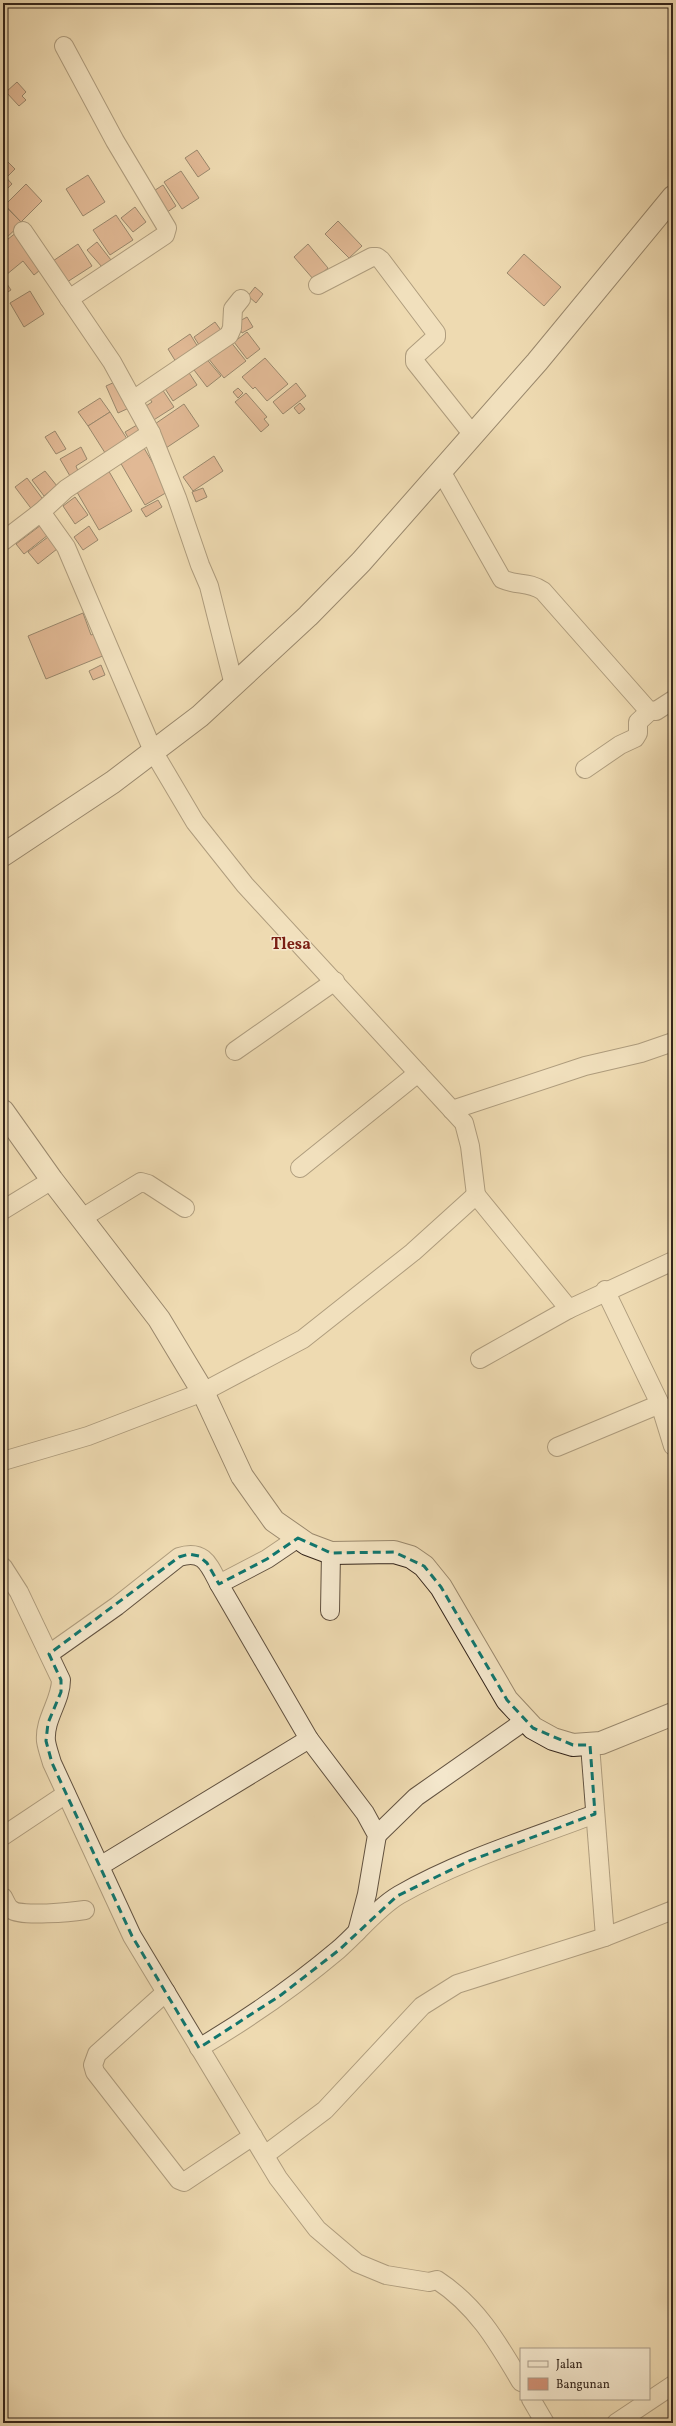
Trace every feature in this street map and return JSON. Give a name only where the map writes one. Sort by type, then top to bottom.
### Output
[{"type":"main road","points":[[3,855],[76,808],[200,716],[314,611],[441,471],[537,362],[673,196]]},
{"type":"main road","points":[[3,1111],[52,1180],[159,1319],[203,1392],[242,1476],[274,1521],[298,1538],[331,1553],[394,1552],[411,1557],[424,1566],[441,1587],[507,1700],[533,1728],[553,1738],[573,1745],[590,1746],[673,1714]]},
{"type":"street","points":[[64,46],[115,141],[166,222],[167,232],[165,235],[69,299]]},
{"type":"street","points":[[23,231],[112,362],[134,400],[151,434],[177,498],[200,565],[210,586],[234,685]]},
{"type":"street","points":[[318,285],[372,257],[377,257],[381,260],[436,333],[434,340],[415,356],[415,362],[473,435]]},
{"type":"street","points":[[134,400],[222,342],[232,328],[233,309],[241,299]]},
{"type":"street","points":[[3,541],[41,512],[66,489],[151,434]]},
{"type":"street","points":[[441,471],[502,579],[516,584],[533,584],[543,591],[650,711]]},
{"type":"street","points":[[41,512],[66,547],[110,656],[153,752],[195,822],[245,885],[335,981],[464,1123],[468,1132],[476,1195],[568,1309]]},
{"type":"street","points":[[585,769],[620,745],[635,738],[638,733],[638,722],[650,711],[656,711],[673,700]]},
{"type":"street","points":[[235,1051],[335,981]]},
{"type":"street","points":[[452,1110],[585,1066],[641,1053],[673,1042]]},
{"type":"street","points":[[300,1168],[418,1073]]},
{"type":"street","points":[[3,1210],[52,1180]]},
{"type":"street","points":[[82,1218],[141,1182],[148,1184],[185,1208]]},
{"type":"street","points":[[3,1461],[88,1436],[203,1392],[303,1339],[413,1252],[476,1195]]},
{"type":"street","points":[[480,1359],[568,1309],[605,1290],[673,1261]]},
{"type":"street","points":[[605,1290],[660,1404],[673,1446]]},
{"type":"street","points":[[557,1447],[660,1404]]},
{"type":"street","points":[[219,1584],[267,1559],[298,1538]]},
{"type":"street","points":[[330,1611],[331,1553]]},
{"type":"street","points":[[49,1654],[117,1606],[179,1557],[189,1554],[199,1556],[207,1563],[309,1739],[365,1813],[377,1835]]},
{"type":"street","points":[[3,1567],[20,1592],[62,1680],[61,1692],[48,1723],[46,1741],[52,1763],[132,1936],[278,2178],[317,2229],[357,2264],[386,2275],[429,2282],[437,2280],[471,2307],[490,2331],[520,2380]]},
{"type":"street","points":[[357,1932],[367,1894],[377,1835],[416,1797],[526,1720]]},
{"type":"street","points":[[100,1866],[309,1739]]},
{"type":"street","points":[[590,1746],[605,1937]]},
{"type":"street","points":[[3,1836],[66,1794]]},
{"type":"street","points":[[199,2048],[241,2023],[281,1995],[339,1950],[397,1896],[469,1861],[595,1814]]},
{"type":"street","points":[[3,1897],[10,1909],[19,1912],[66,1913],[84,1910]]},
{"type":"street","points":[[265,2156],[326,2110],[422,2006],[457,1984],[605,1937],[673,1910]]},
{"type":"street","points":[[166,1992],[97,2054],[93,2065],[95,2072],[179,2180],[184,2182],[253,2136]]},
{"type":"street","points":[[616,2423],[673,2385]]},
{"type":"street","points":[[532,2400],[545,2423]]},
{"type":"highlighted area","points":[[298,1538],[331,1553],[394,1552],[424,1566],[441,1587],[507,1700],[533,1728],[573,1745],[590,1745],[595,1814],[469,1861],[397,1896],[339,1950],[281,1995],[199,2048],[132,1936],[52,1763],[46,1741],[48,1723],[61,1692],[61,1680],[49,1654],[179,1557],[189,1554],[199,1556],[207,1563],[219,1584],[267,1559]]},
{"type":"building","points":[[17,82],[26,92],[22,96],[26,100],[19,106],[6,92]]},
{"type":"building","points":[[197,150],[210,169],[198,177],[185,158]]},
{"type":"building","points":[[3,157],[15,169],[7,177],[3,172]]},
{"type":"building","points":[[181,171],[199,198],[182,209],[164,182]]},
{"type":"building","points":[[3,174],[12,184],[3,193]]},
{"type":"building","points":[[88,175],[105,202],[83,216],[66,189]]},
{"type":"building","points":[[26,184],[42,201],[21,222],[5,205]]},
{"type":"building","points":[[163,185],[176,206],[163,215],[149,194]]},
{"type":"building","points":[[6,207],[22,223],[4,240],[3,210]]},
{"type":"building","points":[[135,207],[146,222],[133,232],[121,218]]},
{"type":"building","points":[[116,215],[133,240],[110,255],[93,230]]},
{"type":"building","points":[[338,221],[362,246],[349,258],[325,234]]},
{"type":"building","points":[[17,232],[45,266],[34,275],[23,261],[6,275],[3,271],[3,243]]},
{"type":"building","points":[[97,242],[111,260],[102,267],[87,250]]},
{"type":"building","points":[[78,244],[92,266],[64,284],[50,263]]},
{"type":"building","points":[[308,244],[328,268],[314,280],[294,257]]},
{"type":"building","points":[[524,254],[561,287],[544,306],[507,273]]},
{"type":"building","points":[[3,278],[11,290],[3,295]]},
{"type":"building","points":[[255,287],[263,294],[256,303],[248,296]]},
{"type":"building","points":[[30,291],[44,314],[24,327],[10,303]]},
{"type":"building","points":[[247,317],[253,327],[242,333],[236,323]]},
{"type":"building","points":[[215,322],[223,333],[201,348],[194,337]]},
{"type":"building","points":[[247,332],[260,349],[247,359],[234,342]]},
{"type":"building","points":[[190,334],[198,347],[176,362],[168,349]]},
{"type":"building","points":[[230,341],[246,361],[224,378],[208,358]]},
{"type":"building","points":[[204,356],[221,376],[207,387],[191,366]]},
{"type":"building","points":[[265,358],[288,384],[267,401],[255,387],[253,389],[242,377]]},
{"type":"building","points":[[186,368],[197,385],[173,401],[162,384]]},
{"type":"building","points":[[117,381],[129,408],[118,413],[106,386]]},
{"type":"building","points":[[296,383],[306,396],[283,414],[273,402]]},
{"type":"building","points":[[160,386],[174,407],[149,423],[140,410],[152,402],[147,395]]},
{"type":"building","points":[[238,388],[243,393],[238,398],[233,392]]},
{"type":"building","points":[[246,393],[267,417],[264,419],[269,425],[261,432],[235,402]]},
{"type":"building","points":[[100,398],[110,412],[88,426],[78,412]]},
{"type":"building","points":[[300,403],[305,409],[299,414],[294,408]]},
{"type":"building","points":[[184,404],[199,426],[166,448],[152,426]]},
{"type":"building","points":[[110,412],[129,442],[107,456],[88,426]]},
{"type":"building","points":[[137,425],[142,434],[130,441],[125,432]]},
{"type":"building","points":[[55,431],[66,449],[56,454],[45,437]]},
{"type":"building","points":[[81,447],[87,459],[76,466],[78,471],[70,476],[60,459]]},
{"type":"building","points":[[144,448],[169,491],[145,505],[120,462]]},
{"type":"building","points":[[214,456],[223,471],[193,491],[183,477]]},
{"type":"building","points":[[107,468],[132,511],[99,530],[74,487]]},
{"type":"building","points":[[45,471],[57,486],[44,496],[32,480]]},
{"type":"building","points":[[27,478],[45,502],[33,511],[15,487]]},
{"type":"building","points":[[203,488],[207,497],[196,502],[192,492]]},
{"type":"building","points":[[75,497],[88,515],[75,524],[63,506]]},
{"type":"building","points":[[158,500],[162,507],[146,517],[141,509]]},
{"type":"building","points":[[41,525],[48,535],[24,554],[16,544]]},
{"type":"building","points":[[89,526],[98,540],[83,550],[74,537]]},
{"type":"building","points":[[48,537],[57,549],[38,564],[28,552]]},
{"type":"building","points":[[83,613],[91,635],[97,633],[105,655],[46,679],[28,636]]},
{"type":"building","points":[[101,665],[105,675],[93,680],[89,671]]},
{"type":"district","name":"Tlesa","points":[[291,945]]}]
